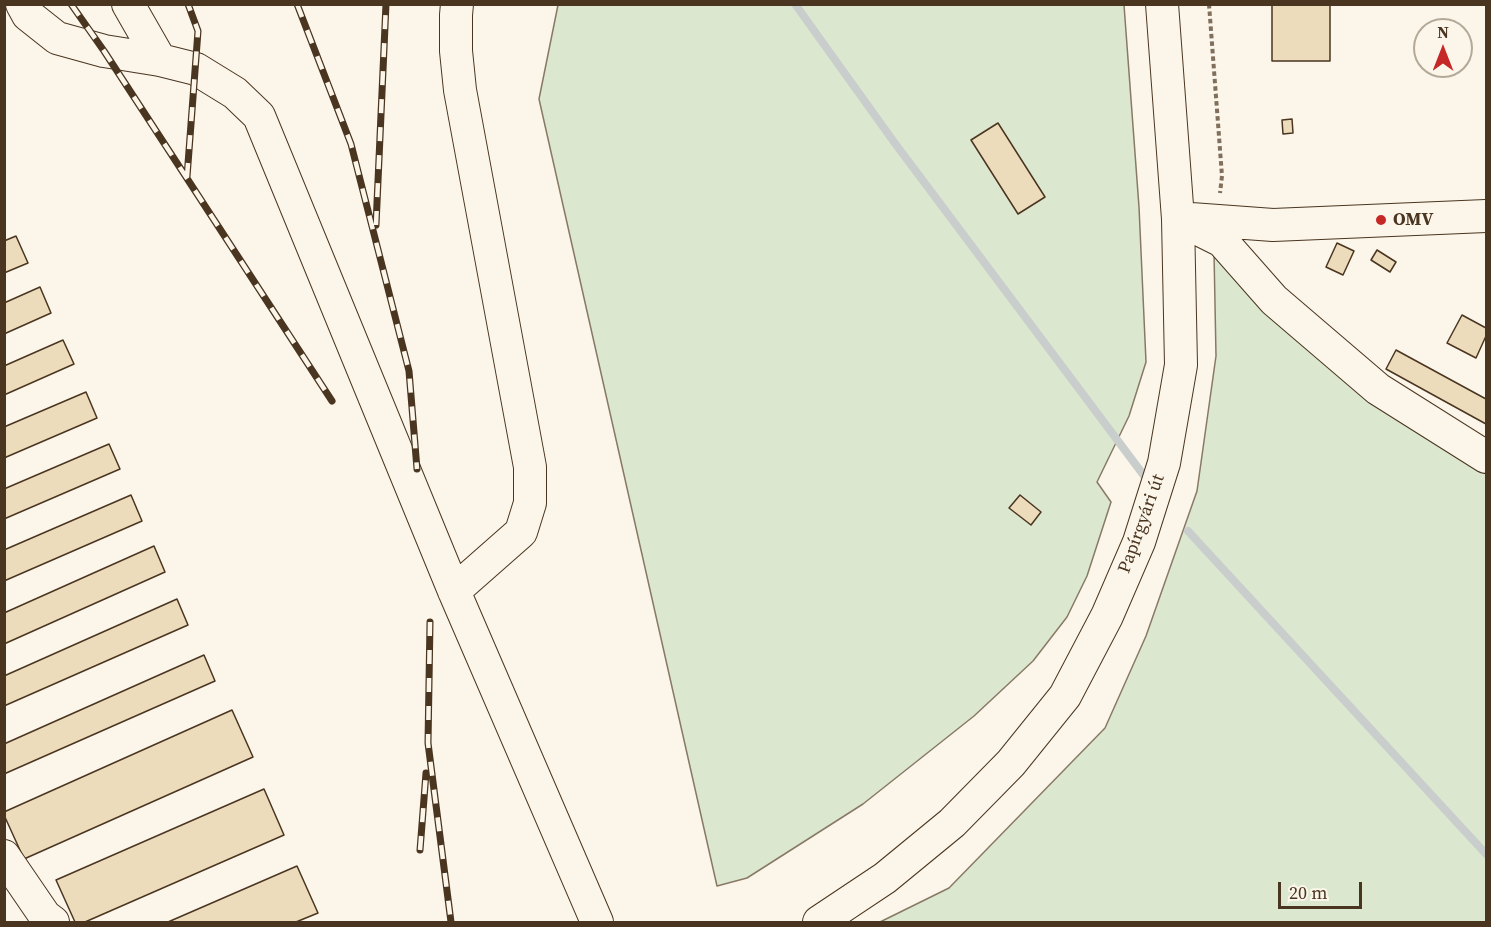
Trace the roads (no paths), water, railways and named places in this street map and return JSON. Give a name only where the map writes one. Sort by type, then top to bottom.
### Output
[{"type":"street","points":[[22,4],[28,15],[57,38],[104,51],[160,60],[196,69],[235,93],[259,116],[454,591],[597,922]]},
{"type":"street","points":[[128,4],[160,60]]},
{"type":"street","points":[[454,591],[521,532],[530,502],[530,467],[460,90],[456,51],[458,4]]},
{"type":"street","name":"Papírgyári út","points":[[819,922],[885,878],[952,823],[1011,763],[1065,696],[1107,616],[1138,542],[1164,463],[1180,364],[1178,219],[1162,4]]},
{"type":"street","points":[[1178,219],[1273,225],[1486,216]]},
{"type":"street","points":[[1178,219],[1222,241],[1274,300],[1378,389],[1486,457]]},
{"type":"street","points":[[4,856],[45,916],[53,922]]},
{"type":"waterway","points":[[795,4],[894,142],[1145,477]]},
{"type":"waterway","points":[[1188,531],[1486,854]]},
{"type":"railway","points":[[71,4],[332,401]]},
{"type":"railway","points":[[187,177],[198,31],[188,4]]},
{"type":"railway","points":[[297,4],[351,144],[409,371],[417,469]]},
{"type":"railway","points":[[376,225],[386,4]]},
{"type":"railway","points":[[430,622],[428,743],[451,922]]},
{"type":"railway","points":[[420,850],[426,773]]},
{"type":"place","name":"OMV","points":[[1381,220]]}]
